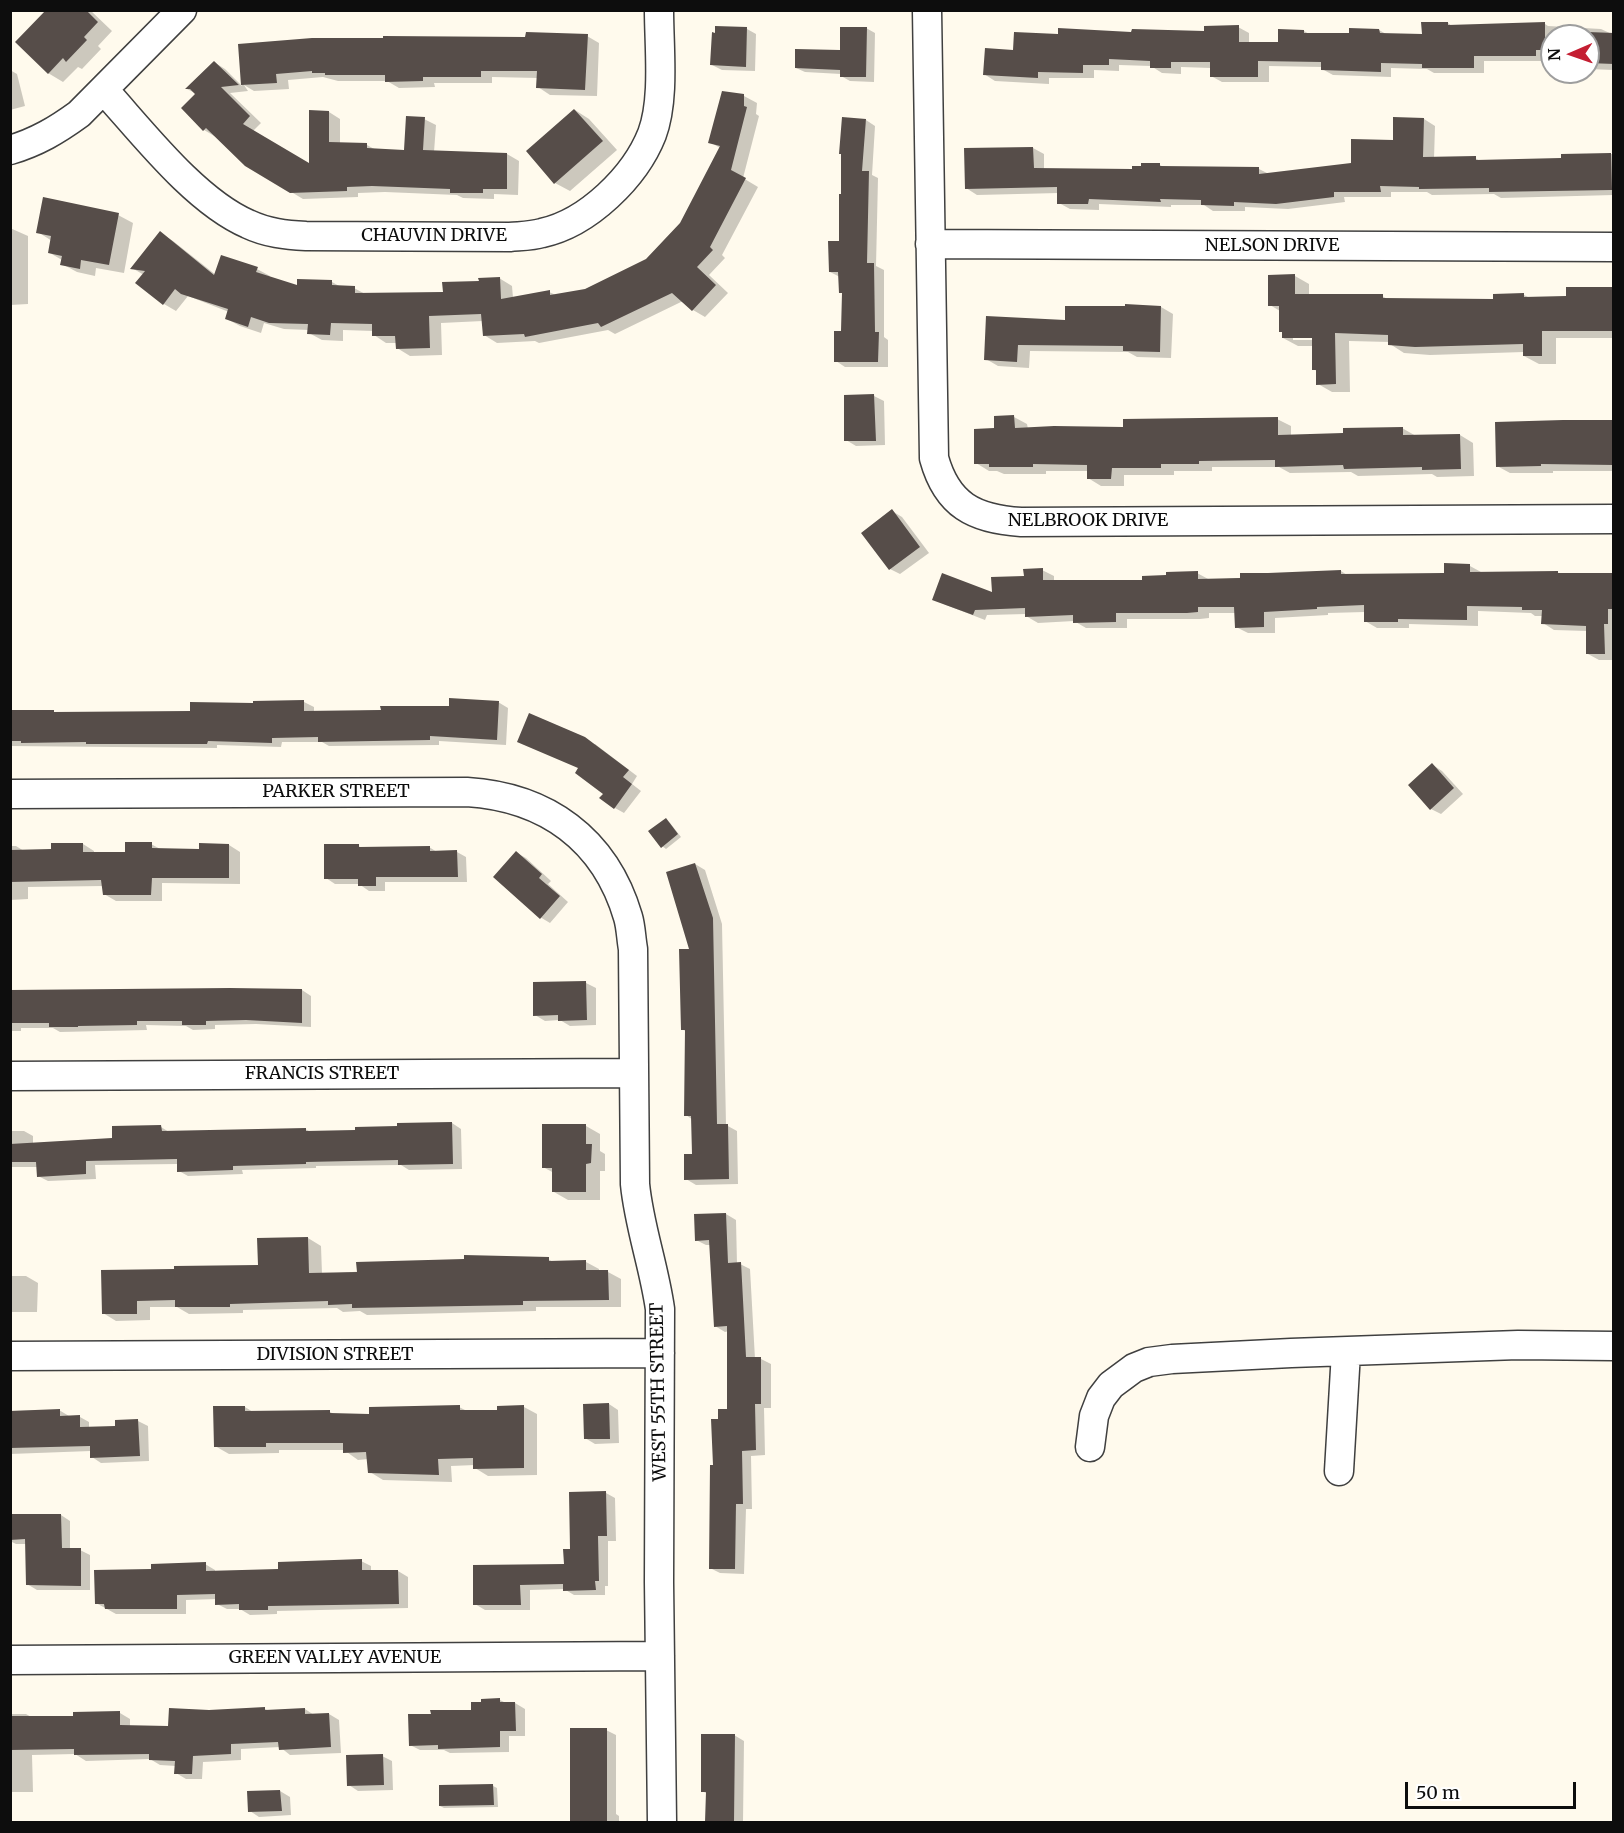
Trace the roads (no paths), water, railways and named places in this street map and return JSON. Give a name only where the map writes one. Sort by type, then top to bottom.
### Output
[{"type":"street","points":[[10,150],[36,142],[79,114],[182,10]]},
{"type":"street","name":"CHAUVIN DRIVE","points":[[104,90],[191,185],[222,209],[248,224],[278,234],[510,237],[543,233],[573,221],[593,209],[613,192],[642,153],[652,134],[659,89],[659,10]]},
{"type":"street","name":"NELBROOK DRIVE","points":[[927,10],[933,458],[939,478],[953,498],[963,507],[981,516],[1000,521],[1021,522],[1614,519]]},
{"type":"street","name":"NELSON DRIVE","points":[[930,244],[1614,248]]},
{"type":"street","name":"PARKER STREET","points":[[10,794],[492,793],[523,801],[544,810],[565,824],[594,851],[620,894]]},
{"type":"street","name":"WEST 55TH STREET","points":[[620,894],[628,919],[633,949],[636,1202],[660,1309],[662,1822]]},
{"type":"street","name":"FRANCIS STREET","points":[[10,1076],[633,1073]]},
{"type":"street","points":[[1090,1447],[1094,1416],[1101,1398],[1111,1385],[1134,1368],[1149,1362],[1173,1359],[1518,1345],[1614,1346]]},
{"type":"street","points":[[1339,1471],[1346,1352]]},
{"type":"street","name":"DIVISION STREET","points":[[10,1356],[660,1353]]},
{"type":"street","name":"GREEN VALLEY AVENUE","points":[[10,1659],[660,1656]]}]
